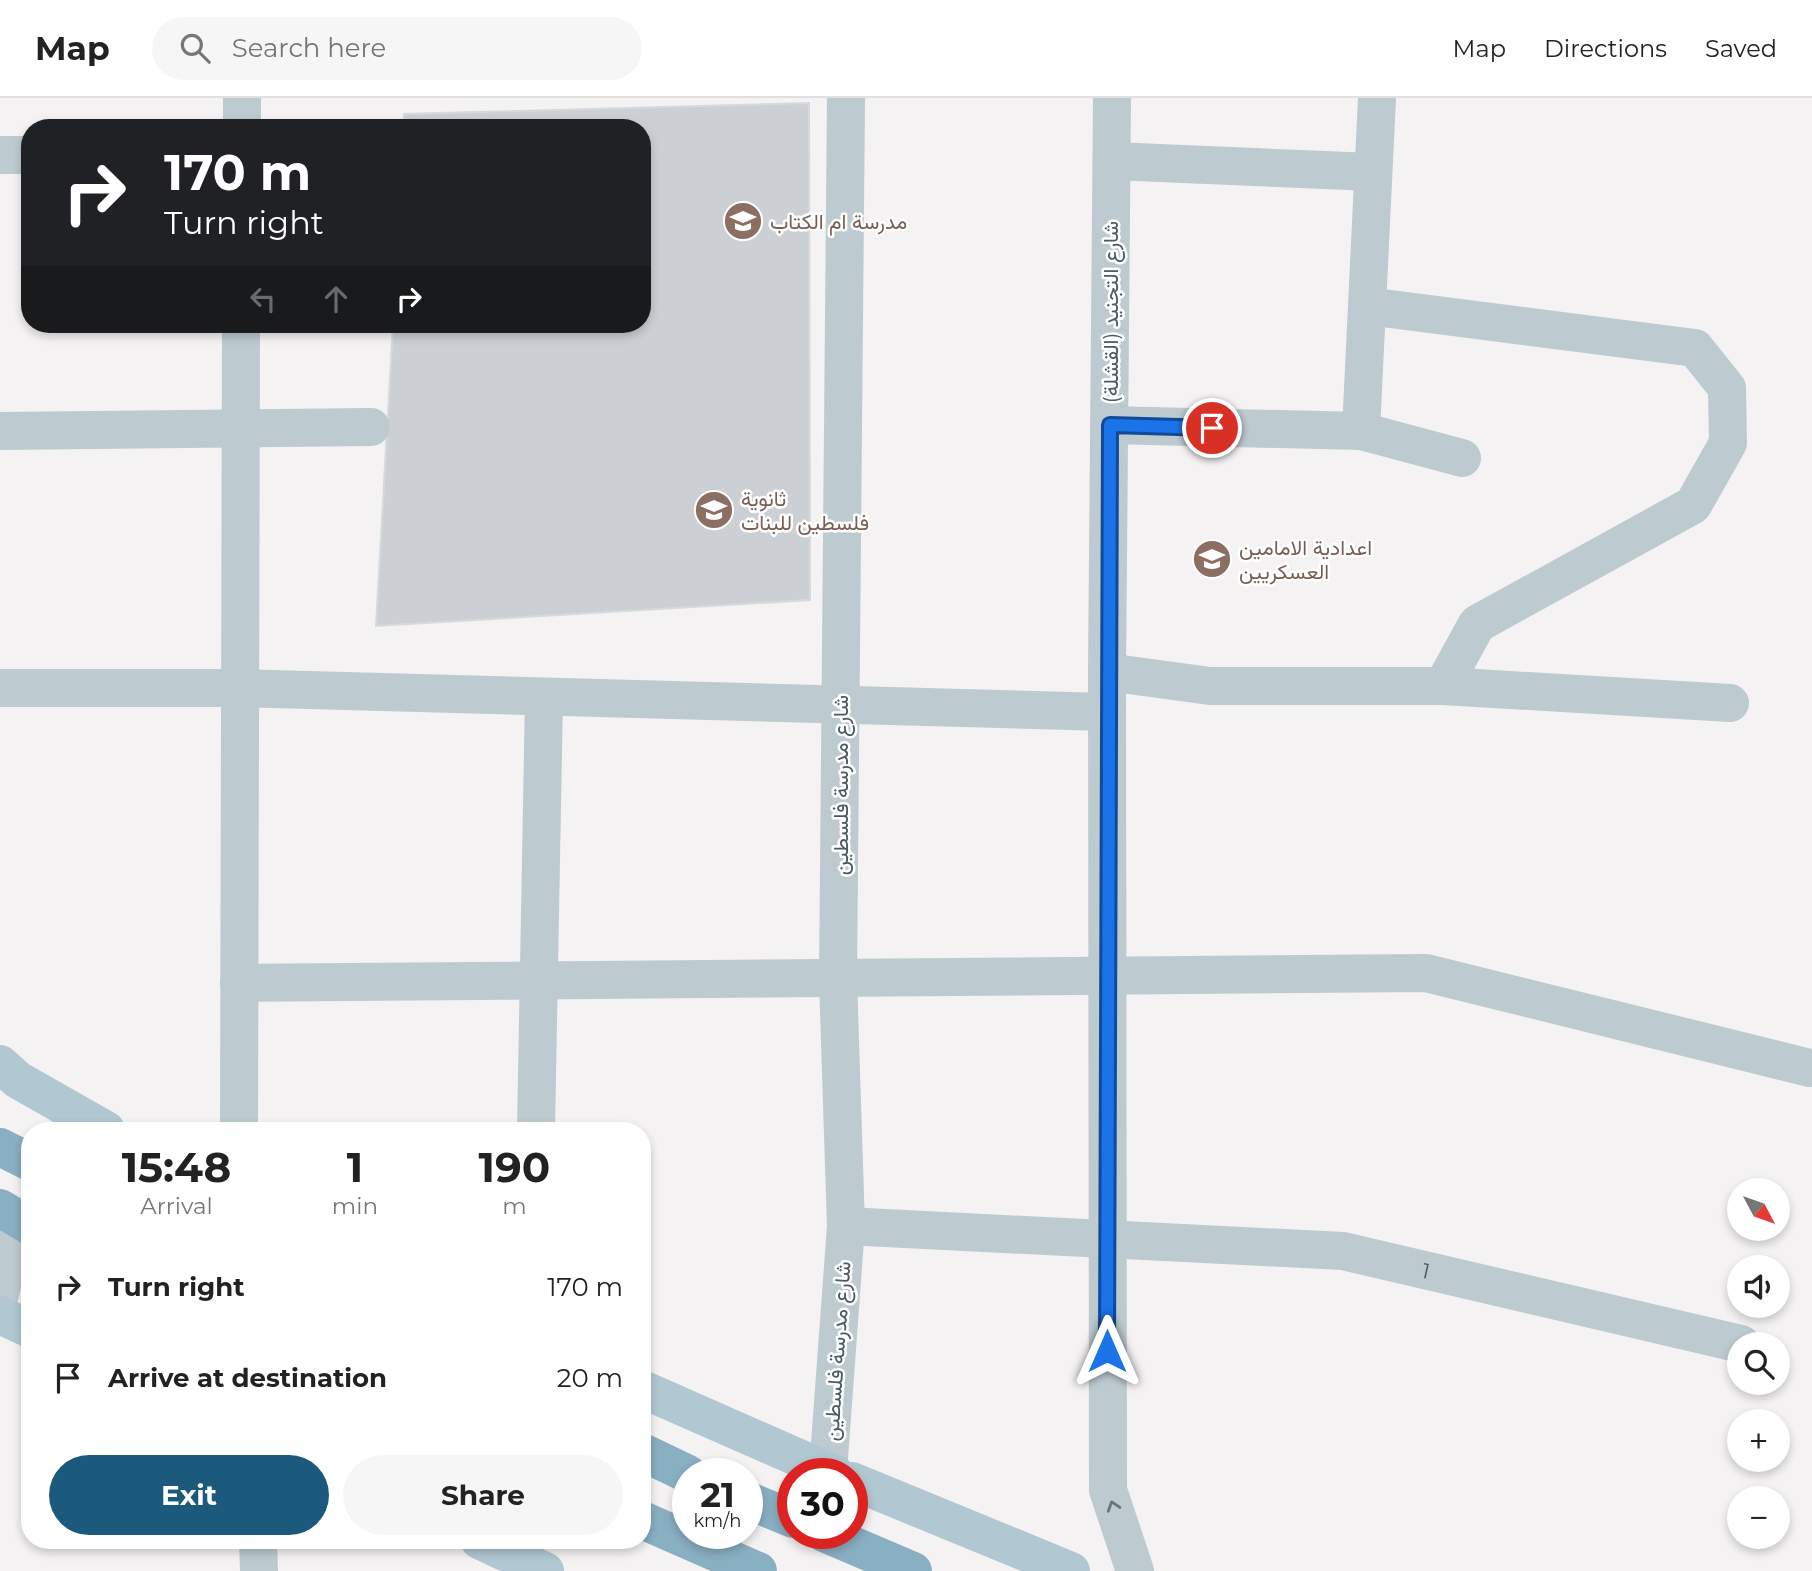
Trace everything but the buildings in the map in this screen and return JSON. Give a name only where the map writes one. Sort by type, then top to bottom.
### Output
[{"type":"highway","points":[[0,1147],[21,1158]]},
{"type":"highway","points":[[651,1456],[672,1466]]},
{"type":"highway","points":[[651,1524],[758,1571]]},
{"type":"highway","points":[[861,1549],[913,1571]]},
{"type":"main road","points":[[0,1064],[18,1080],[92,1122]]},
{"type":"main road","points":[[0,1315],[21,1325]]},
{"type":"main road","points":[[651,1393],[799,1458]]},
{"type":"main road","points":[[868,1487],[1071,1571]]},
{"type":"main road","points":[[498,1549],[545,1571]]},
{"type":"street","points":[[242,98],[242,119]]},
{"type":"street","name":"شارع مدرسة فلسطين","points":[[839,1458],[846,1226],[838,978],[846,98]]},
{"type":"street","name":"شارع التجنيد (القشلة)","points":[[1112,98],[1107,672],[1108,1490],[1135,1571]]},
{"type":"street","points":[[1361,431],[1377,98]]},
{"type":"street","points":[[0,155],[21,155]]},
{"type":"street","points":[[1112,161],[1373,172]]},
{"type":"street","points":[[1367,306],[1695,348],[1727,388],[1728,443],[1693,505],[1477,624],[1443,686]]},
{"type":"street","points":[[239,1122],[241,333]]},
{"type":"street","points":[[1110,425],[1361,431],[1462,458]]},
{"type":"street","points":[[0,431],[241,431],[370,427]]},
{"type":"street","points":[[1107,672],[1210,686],[1443,686],[1730,703]]},
{"type":"street","points":[[0,688],[240,688],[1107,712]]},
{"type":"street","points":[[536,1122],[541,981],[544,696]]},
{"type":"street","points":[[239,983],[1426,974],[1810,1068]]},
{"type":"street","points":[[0,1294],[16,1218]]},
{"type":"street","name":"1","points":[[846,1226],[1343,1251],[1727,1341]]},
{"type":"street","points":[[258,1549],[259,1571]]},
{"type":"place","name":"مدرسة ام الكتاب","points":[[743,221]]},
{"type":"place","name":"ثانوية فلسطين للبنات","points":[[714,510]]},
{"type":"place","name":"اعدادية الامامين العسكريين","points":[[1212,559]]},
{"type":"route","points":[[1107,1351],[1107,672],[1110,425],[1212,428]]}]
